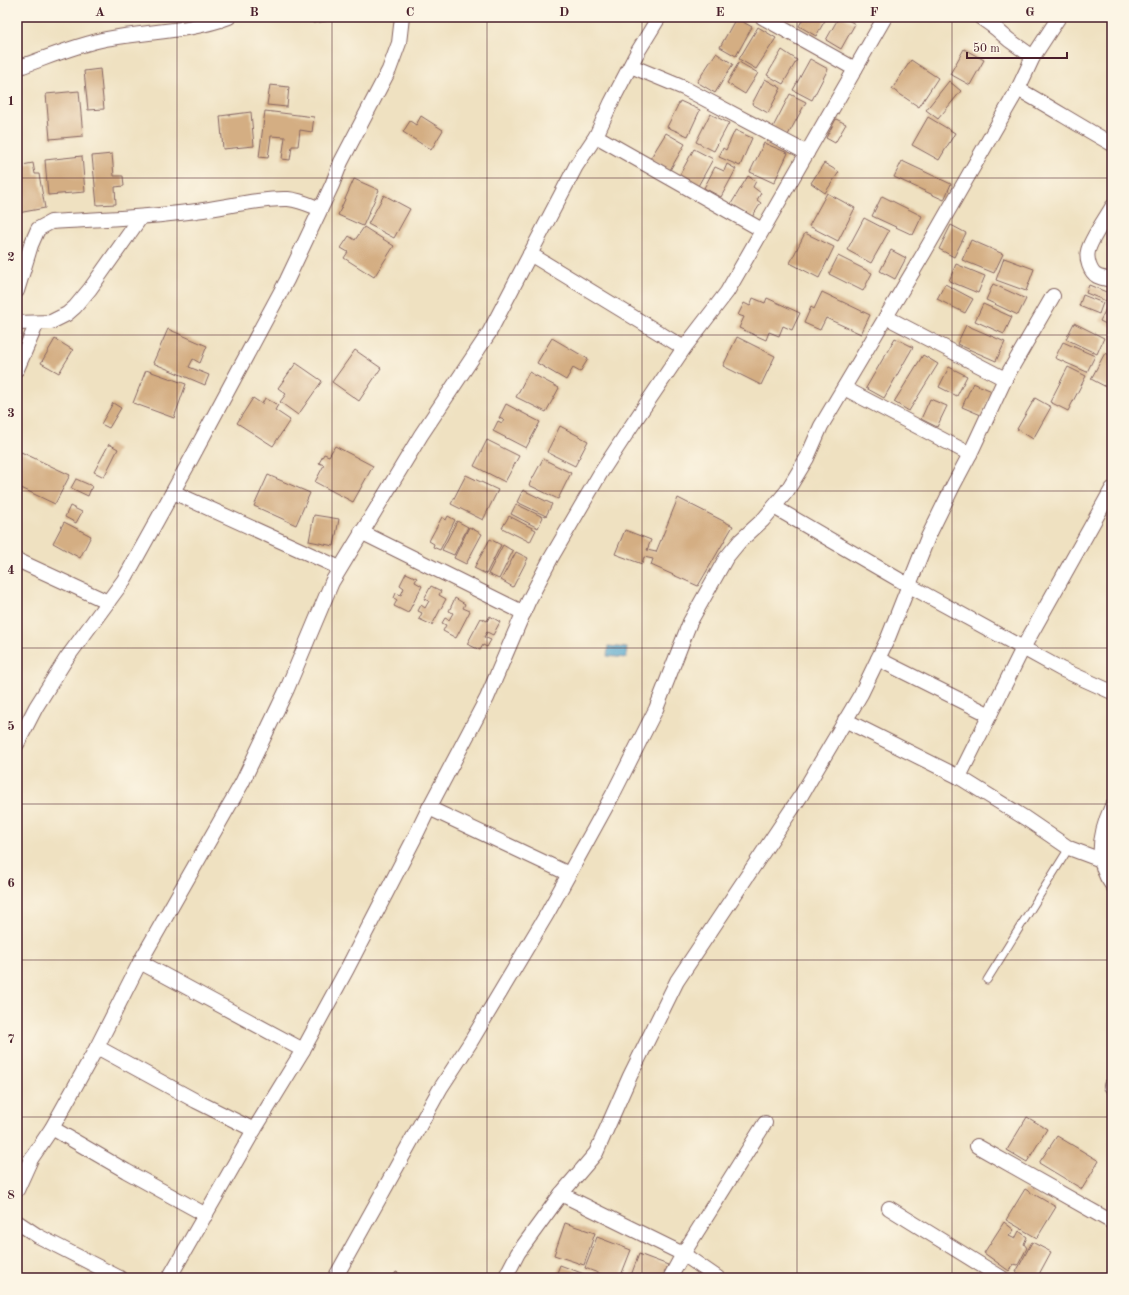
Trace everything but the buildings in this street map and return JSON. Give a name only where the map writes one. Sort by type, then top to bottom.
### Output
[{"type":"street","points":[[17,68],[82,45],[106,39],[189,27],[211,23],[229,17]]},
{"type":"street","points":[[17,744],[36,707],[54,677],[124,580],[287,280],[341,162],[389,70],[399,42],[402,17]]},
{"type":"street","points":[[17,1190],[31,1159],[52,1128],[97,1047],[140,962],[242,783],[284,695],[332,582],[421,434],[489,333],[576,166],[596,136],[611,103],[659,17]]},
{"type":"street","points":[[762,17],[855,70]]},
{"type":"street","points":[[169,1278],[254,1130],[303,1050],[361,941],[487,698],[524,613],[551,558],[600,474],[632,425],[684,348],[727,292],[885,17]]},
{"type":"street","points":[[980,17],[996,22],[1009,40],[1033,57]]},
{"type":"street","points":[[334,1278],[440,1089],[482,1023],[547,914],[613,794],[664,690],[693,616],[726,558],[740,541],[774,508],[787,491],[807,458],[821,426],[1018,89],[1033,57],[1059,17]]},
{"type":"street","points":[[631,66],[684,88],[807,153]]},
{"type":"street","points":[[1018,89],[1112,144]]},
{"type":"street","points":[[596,136],[762,230]]},
{"type":"street","points":[[17,291],[31,245],[38,228],[51,222],[141,217],[189,212],[272,200],[302,202],[320,209]]},
{"type":"street","points":[[1112,208],[1087,251],[1087,259],[1092,270],[1097,276],[1112,280]]},
{"type":"street","points":[[17,323],[51,322],[67,314],[75,306],[141,217]]},
{"type":"street","points":[[530,254],[684,348]]},
{"type":"street","points":[[504,1278],[518,1253],[561,1194],[596,1153],[637,1062],[677,981],[802,794],[860,694],[888,638],[928,537],[952,486],[970,454],[1005,379],[1053,296]]},
{"type":"street","points":[[886,317],[1005,379]]},
{"type":"street","points":[[17,369],[37,323]]},
{"type":"street","points":[[844,388],[970,454]]},
{"type":"street","points":[[959,777],[1023,648],[1112,488]]},
{"type":"street","points":[[173,492],[340,568]]},
{"type":"street","points":[[774,508],[908,585],[1061,669],[1112,692]]},
{"type":"street","points":[[361,532],[524,613]]},
{"type":"street","points":[[17,560],[108,602]]},
{"type":"street","points":[[878,659],[990,715]]},
{"type":"street","points":[[845,720],[959,777],[1025,818],[1069,848],[1101,860]]},
{"type":"street","points":[[1112,806],[1105,821],[1101,835],[1100,854],[1102,866],[1112,885]]},
{"type":"street","points":[[429,808],[569,874]]},
{"type":"street","points":[[140,962],[303,1050]]},
{"type":"street","points":[[97,1047],[196,1102],[254,1130]]},
{"type":"street","points":[[670,1278],[683,1254],[765,1123]]},
{"type":"street","points":[[52,1128],[206,1215]]},
{"type":"street","points":[[977,1146],[1112,1222]]},
{"type":"street","points":[[561,1194],[683,1254],[718,1278]]},
{"type":"street","points":[[889,1208],[1002,1278]]},
{"type":"street","points":[[17,1222],[38,1236],[120,1278]]},
{"type":"lane","points":[[987,980],[1069,848]]},
{"type":"water","points":[[608,646],[627,648],[626,658],[607,656]]}]
